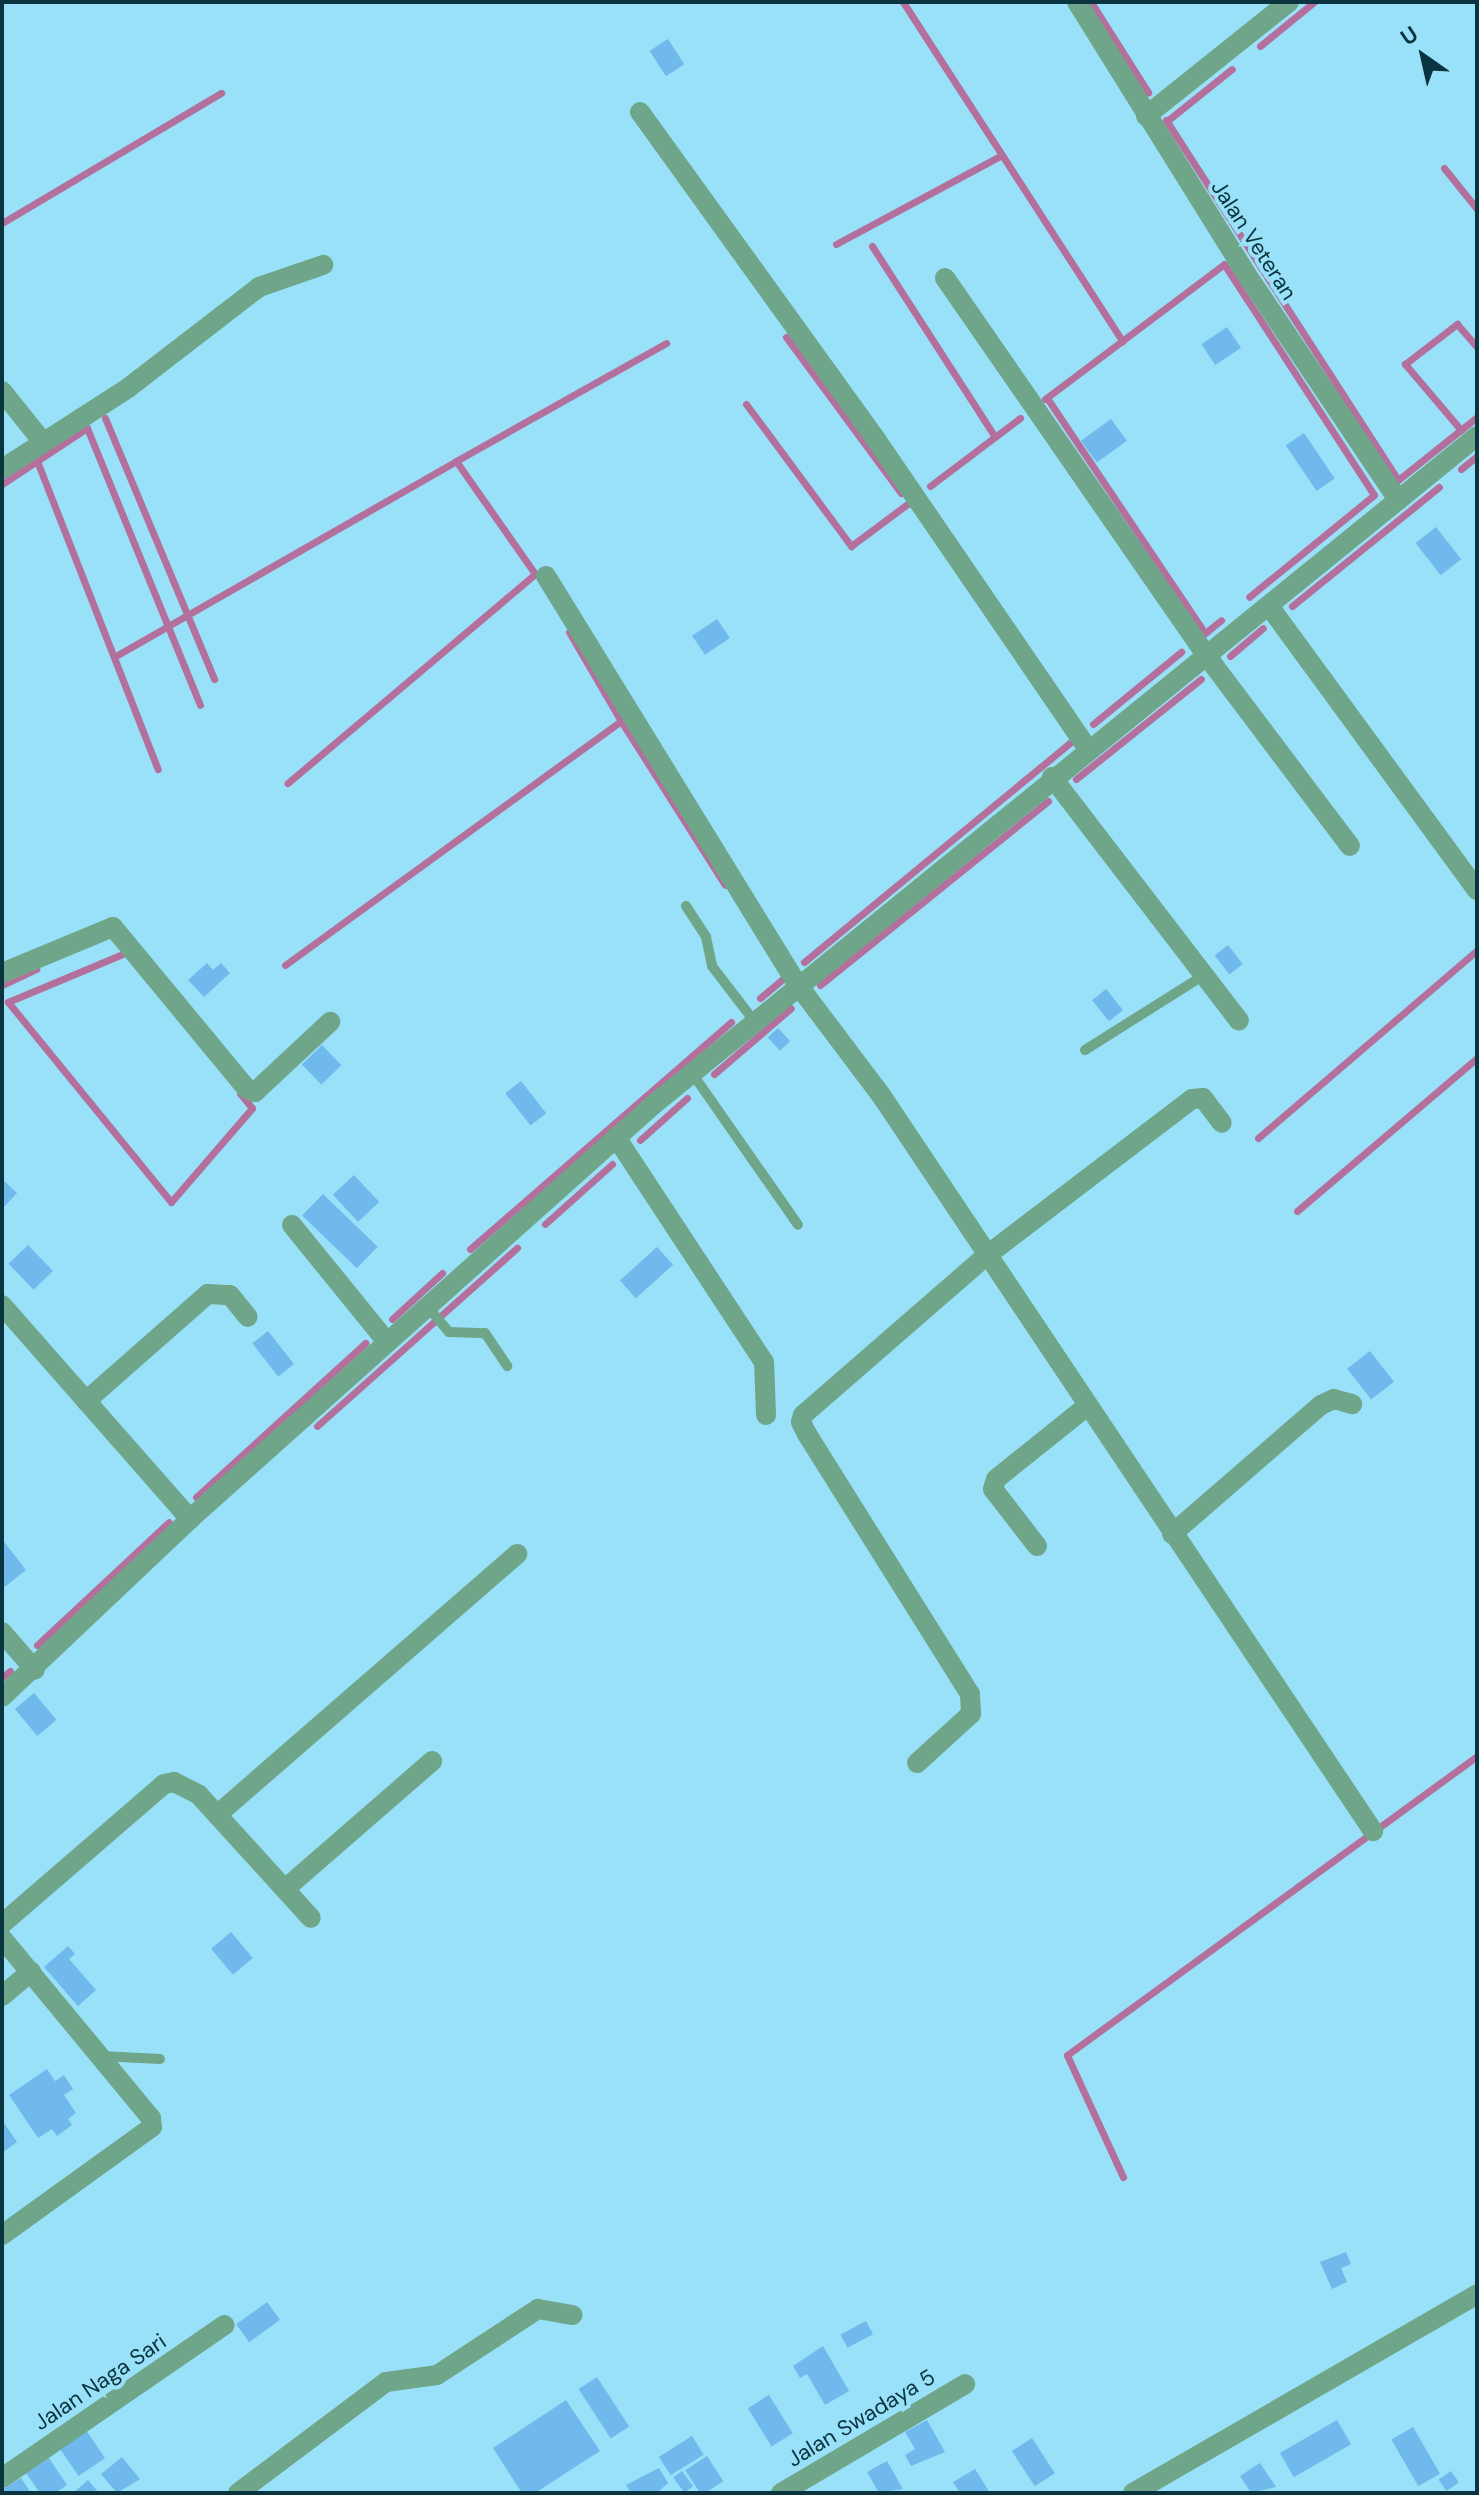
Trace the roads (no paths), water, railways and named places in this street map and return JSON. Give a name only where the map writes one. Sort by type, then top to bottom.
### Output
[{"type":"street","name":"Jalan Veteran","points":[[1077,2],[1146,116],[1398,500]]},
{"type":"street","points":[[1146,116],[1276,6]]},
{"type":"street","points":[[640,112],[875,438],[1088,749]]},
{"type":"street","points":[[2,469],[153,370],[259,287],[323,265]]},
{"type":"street","points":[[945,278],[1206,655],[1350,846]]},
{"type":"street","points":[[2,391],[43,442]]},
{"type":"street","points":[[2,1697],[35,1670],[190,1519],[616,1137],[1052,777],[1269,606],[1477,436]]},
{"type":"street","points":[[546,576],[798,985],[883,1098],[1373,1831]]},
{"type":"street","points":[[1269,606],[1477,890]]},
{"type":"street","points":[[1052,777],[1239,1021]]},
{"type":"street","points":[[2,973],[113,927],[246,1088],[255,1092],[330,1022]]},
{"type":"street","points":[[917,1763],[971,1714],[970,1694],[801,1422],[986,1256],[1192,1099],[1203,1098],[1222,1123]]},
{"type":"street","points":[[616,1137],[764,1362],[766,1415]]},
{"type":"street","points":[[292,1225],[387,1342]]},
{"type":"street","points":[[86,1401],[208,1294],[230,1295],[248,1317]]},
{"type":"street","points":[[2,1305],[190,1519]]},
{"type":"street","points":[[1172,1534],[1321,1405],[1334,1399],[1352,1404]]},
{"type":"street","points":[[1037,1546],[993,1489],[996,1479],[1087,1406]]},
{"type":"street","points":[[217,1815],[517,1554]]},
{"type":"street","points":[[2,1632],[35,1670]]},
{"type":"street","points":[[285,1889],[432,1761]]},
{"type":"street","points":[[2,1924],[164,1784],[187,1786],[311,1918]]},
{"type":"street","points":[[2,1938],[151,2118],[152,2127],[140,2141],[2,2235]]},
{"type":"street","points":[[2,1996],[31,1972]]},
{"type":"street","points":[[1133,2493],[1477,2294]]},
{"type":"street","points":[[238,2493],[386,2382],[437,2375],[538,2309],[572,2315]]},
{"type":"street","name":"Jalan Naga Sari","points":[[2,2478],[225,2325]]},
{"type":"street","name":"Jalan Swadaya 5","points":[[781,2493],[965,2384]]},
{"type":"lane","points":[[686,906],[706,937],[712,966],[754,1021]]},
{"type":"lane","points":[[1085,1050],[1204,975]]},
{"type":"lane","points":[[692,1073],[798,1225]]},
{"type":"lane","points":[[427,1306],[449,1332],[485,1333],[507,1366]]},
{"type":"lane","points":[[99,2056],[160,2059]]},
{"type":"waterway","points":[[903,2],[1122,341]]},
{"type":"waterway","points":[[1091,2],[1148,92]]},
{"type":"waterway","points":[[1260,46],[1314,2]]},
{"type":"waterway","points":[[1167,121],[1232,69]]},
{"type":"waterway","points":[[2,223],[221,93]]},
{"type":"waterway","points":[[1166,120],[1398,480],[1477,417]]},
{"type":"waterway","points":[[836,244],[1002,155]]},
{"type":"waterway","points":[[1444,168],[1477,209]]},
{"type":"waterway","points":[[872,246],[995,437]]},
{"type":"waterway","points":[[1045,399],[1224,264],[1374,495],[1249,597]]},
{"type":"waterway","points":[[1461,430],[1405,364],[1457,324],[1477,347]]},
{"type":"waterway","points":[[786,337],[901,493]]},
{"type":"waterway","points":[[456,461],[666,343]]},
{"type":"waterway","points":[[1047,398],[1205,633]]},
{"type":"waterway","points":[[746,404],[851,546],[910,502]]},
{"type":"waterway","points":[[105,418],[214,679]]},
{"type":"waterway","points":[[930,486],[1020,418]]},
{"type":"waterway","points":[[2,484],[87,428],[200,705]]},
{"type":"waterway","points":[[1461,469],[1477,456]]},
{"type":"waterway","points":[[37,461],[158,769]]},
{"type":"waterway","points":[[114,657],[456,461],[535,574],[288,783]]},
{"type":"waterway","points":[[1292,606],[1439,487]]},
{"type":"waterway","points":[[1204,634],[1221,620]]},
{"type":"waterway","points":[[1230,656],[1263,628]]},
{"type":"waterway","points":[[285,965],[621,721],[569,632]]},
{"type":"waterway","points":[[1093,724],[1181,652]]},
{"type":"waterway","points":[[1076,779],[1201,679]]},
{"type":"waterway","points":[[621,721],[725,885]]},
{"type":"waterway","points":[[804,962],[1073,740]]},
{"type":"waterway","points":[[820,985],[1048,801]]},
{"type":"waterway","points":[[1258,1138],[1477,950]]},
{"type":"waterway","points":[[125,953],[8,1002],[171,1202],[252,1108],[240,1093]]},
{"type":"waterway","points":[[2,985],[37,969]]},
{"type":"waterway","points":[[760,998],[785,977]]},
{"type":"waterway","points":[[714,1074],[791,1008]]},
{"type":"waterway","points":[[470,1249],[731,1022]]},
{"type":"waterway","points":[[1297,1211],[1477,1058]]},
{"type":"waterway","points":[[640,1140],[687,1098]]},
{"type":"waterway","points":[[545,1224],[612,1164]]},
{"type":"waterway","points":[[317,1426],[517,1248]]},
{"type":"waterway","points":[[392,1319],[442,1273]]},
{"type":"waterway","points":[[196,1497],[365,1343]]},
{"type":"waterway","points":[[37,1645],[169,1522]]},
{"type":"waterway","points":[[2,1677],[10,1671]]},
{"type":"waterway","points":[[1123,2177],[1067,2055],[1477,1756]]}]
